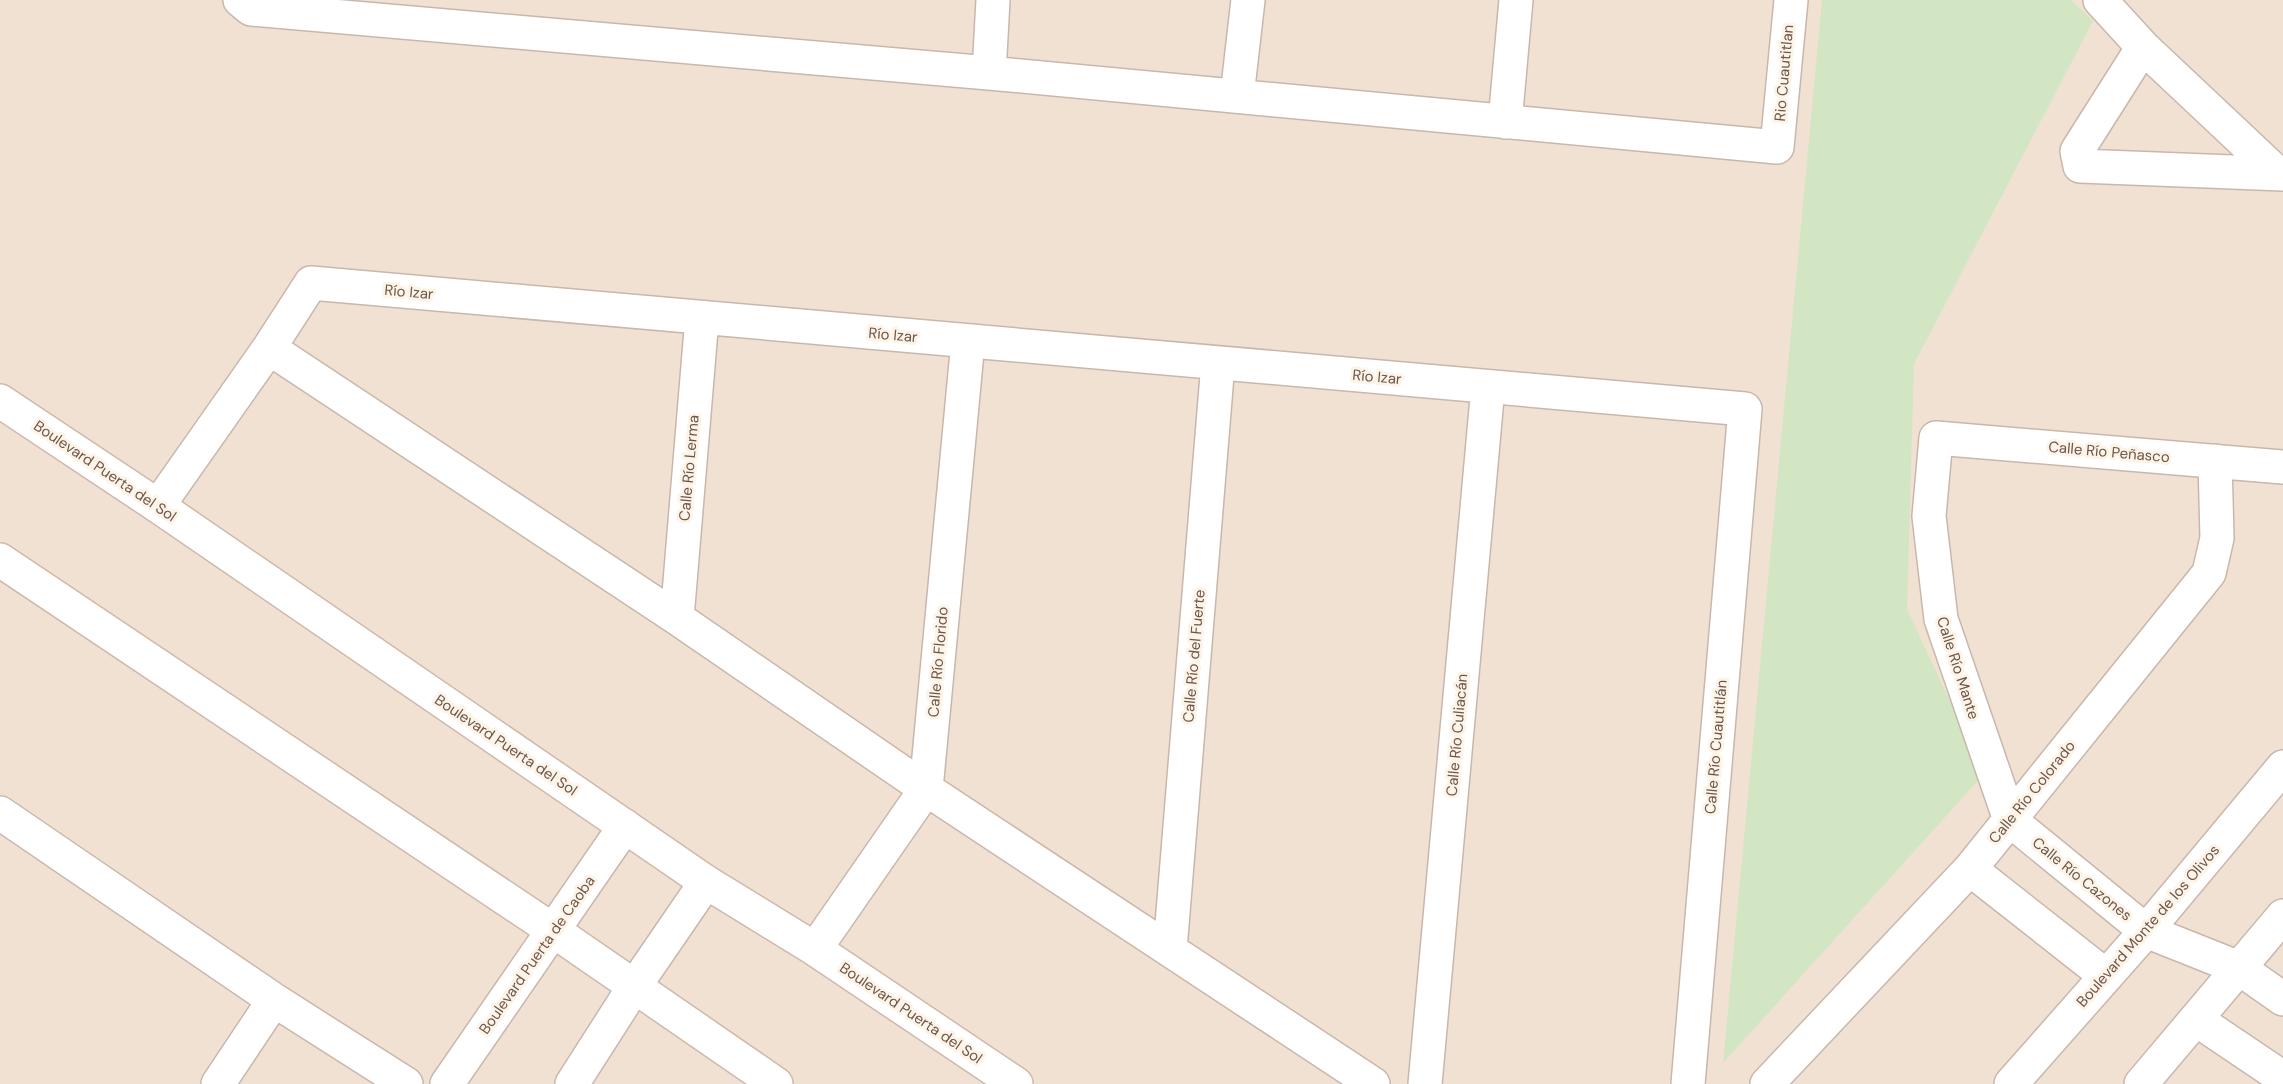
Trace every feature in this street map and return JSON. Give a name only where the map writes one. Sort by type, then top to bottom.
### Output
[{"type":"street","points":[[240,0],[251,9],[989,73],[1505,122],[1516,0]]},
{"type":"street","points":[[355,18],[414,0]]},
{"type":"street","points":[[989,73],[993,0]]},
{"type":"street","points":[[1237,96],[1248,0]]},
{"type":"street","name":"Rio Cuautitlan","points":[[1505,122],[1777,147],[1791,0]]},
{"type":"street","points":[[2100,0],[2143,47],[2280,174]]},
{"type":"street","points":[[2143,47],[2077,151],[2080,166],[2280,174]]},
{"type":"street","name":"Río Izar","points":[[158,506],[269,348],[311,283],[1745,410]]},
{"type":"street","name":"Calle Río Lerma","points":[[677,618],[702,318]]},
{"type":"street","name":"Calle Río Florido","points":[[815,949],[926,789],[968,341]]},
{"type":"street","points":[[269,348],[677,618],[926,789],[1373,1084]]},
{"type":"street","name":"Calle Río del Fuerte","points":[[1170,949],[1218,363]]},
{"type":"street","name":"Calle Río Culiacán","points":[[1425,1084],[1488,387]]},
{"type":"street","name":"Boulevard Puerta del Sol","points":[[0,401],[158,506],[706,882],[815,949],[1016,1084]]},
{"type":"street","name":"Calle Río Cuautitlán","points":[[1688,1084],[1745,410]]},
{"type":"street","name":"Calle Río Peñasco","points":[[1936,438],[2283,467]]},
{"type":"street","name":"Calle Río Mante","points":[[1936,438],[1929,516],[1941,619],[2010,820]]},
{"type":"street","name":"Calle Río Colorado","points":[[1767,1084],[1970,869],[2209,573],[2217,538],[2215,461]]},
{"type":"street","points":[[0,560],[554,931],[776,1084]]},
{"type":"street","name":"Boulevard Monte de los Olivos","points":[[2011,1084],[2146,931],[2283,766]]},
{"type":"street","points":[[0,813],[274,1000],[406,1084]]},
{"type":"street","name":"Calle Río Cazones","points":[[2010,820],[2146,931],[2239,968],[2283,999]]},
{"type":"street","name":"Boulevard Puerta de Caoba","points":[[447,1084],[625,826]]},
{"type":"street","points":[[1970,869],[2106,976]]},
{"type":"street","points":[[572,1084],[634,987],[706,882]]},
{"type":"street","points":[[2141,1084],[2283,916]]},
{"type":"street","points":[[218,1084],[274,1000]]},
{"type":"street","points":[[2197,1020],[2283,1078]]},
{"type":"shaded area","points":[[0,0],[2283,0],[2283,1084],[0,1084]]},
{"type":"green space","points":[[1822,0],[2071,0],[2093,21],[1914,364],[1907,609],[1984,774],[1723,1063]]}]
